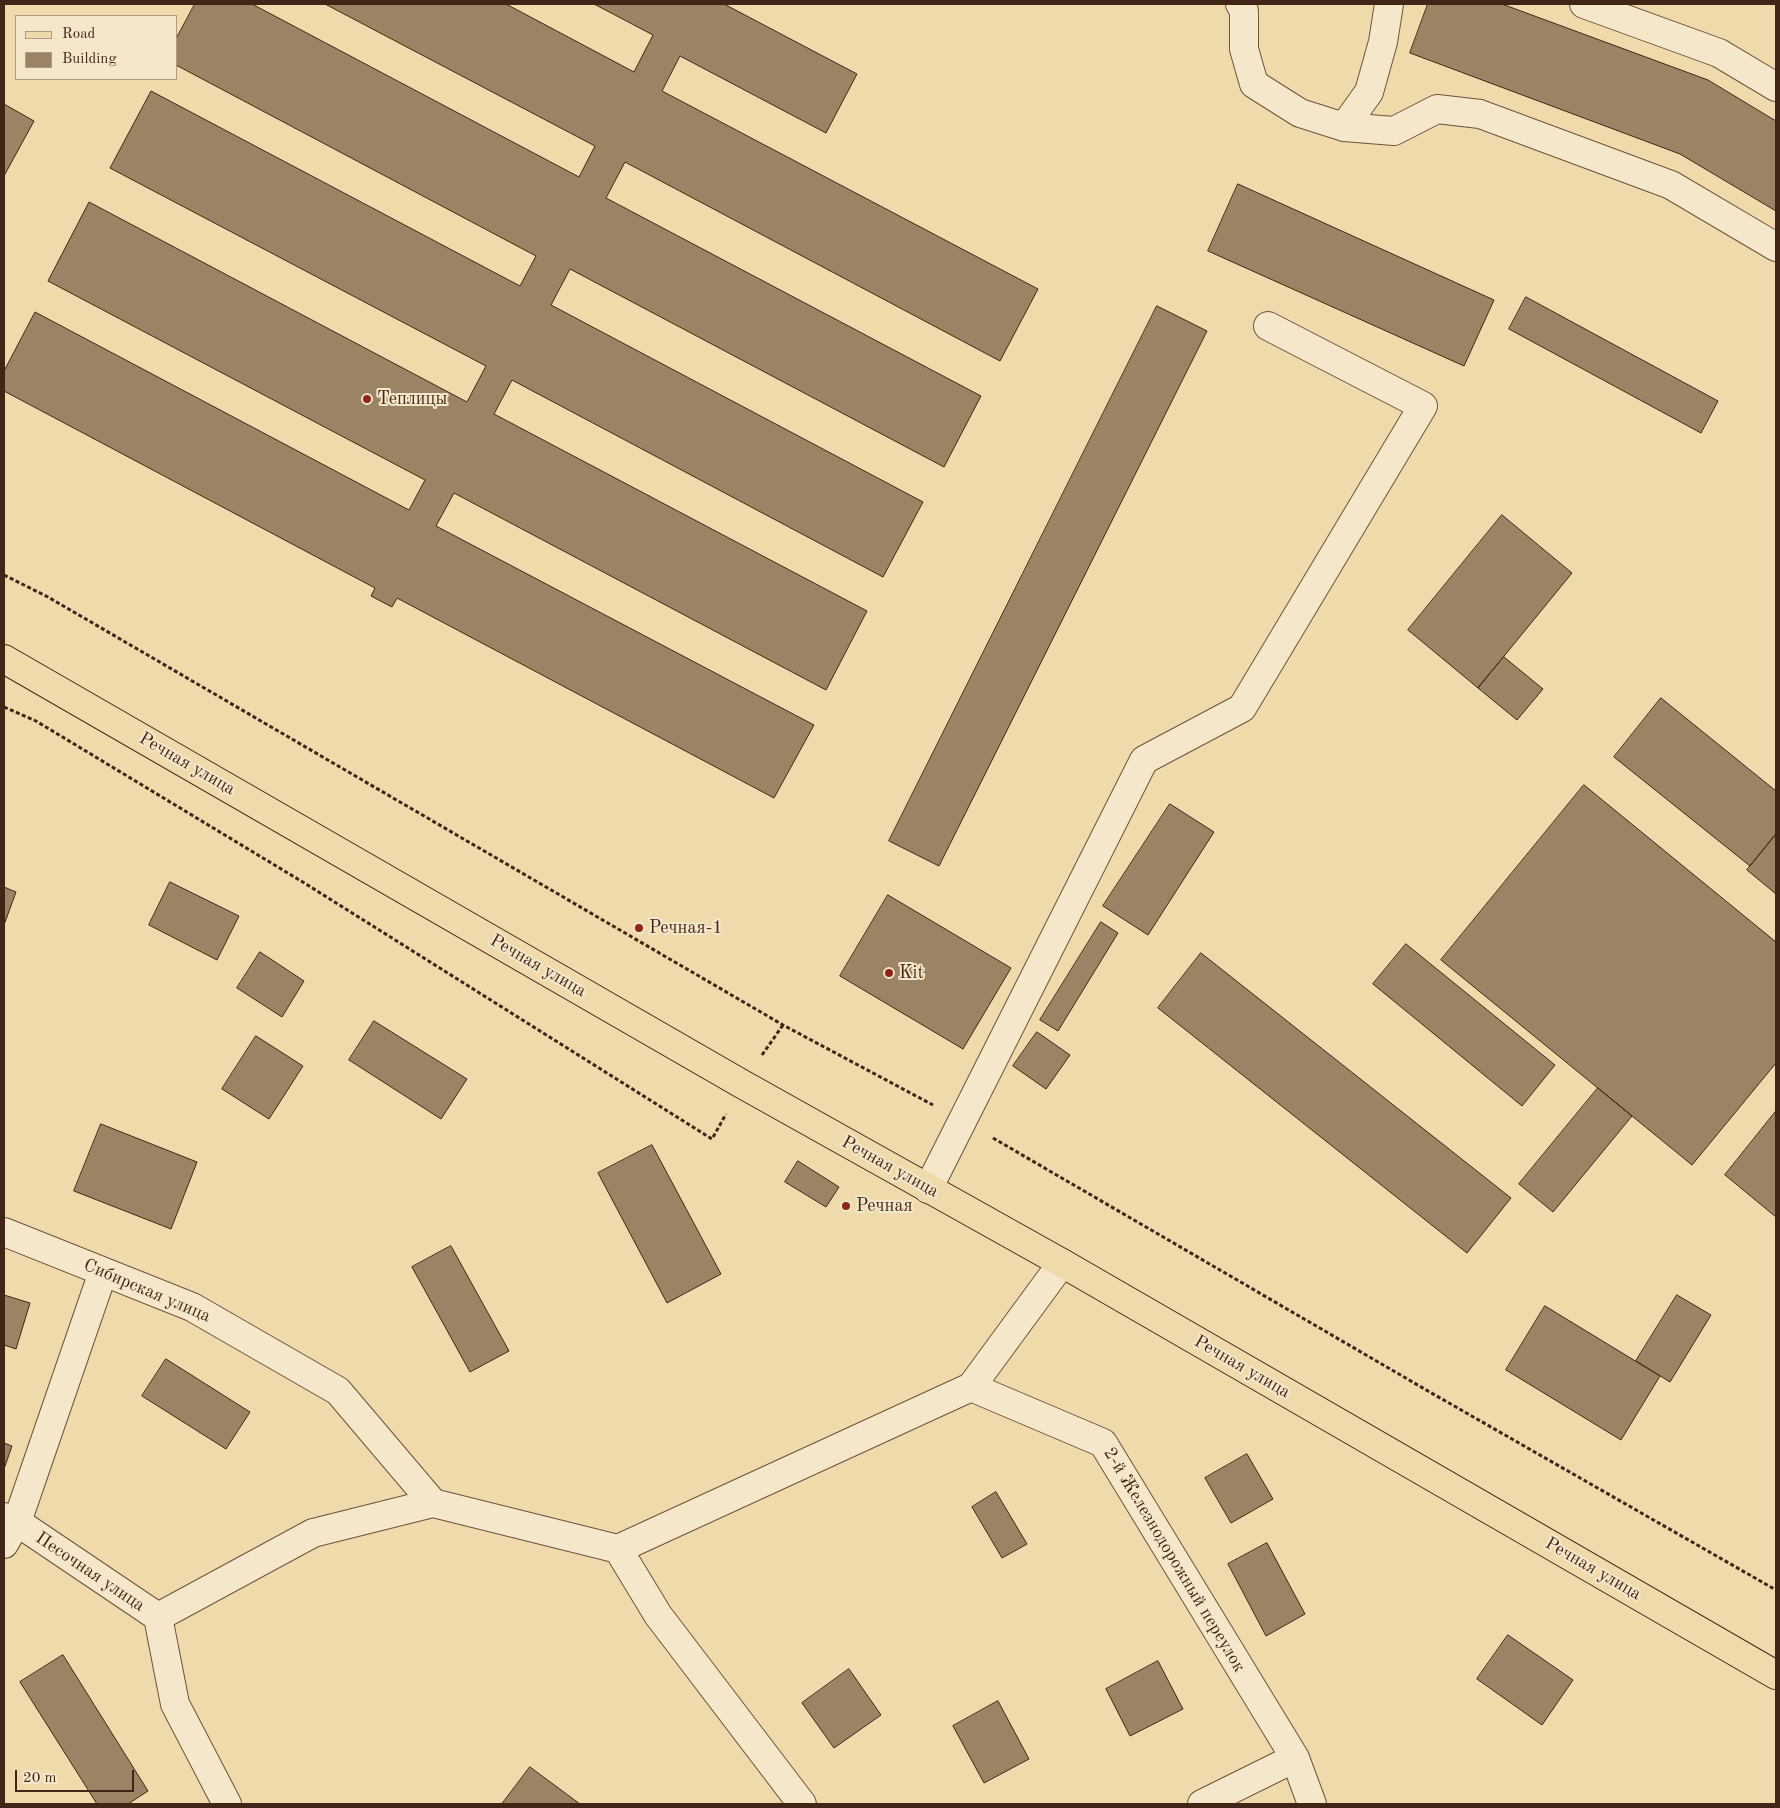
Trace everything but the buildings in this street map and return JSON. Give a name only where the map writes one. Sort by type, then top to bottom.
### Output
[{"type":"main road","name":"Речная улица","points":[[4,660],[928,1189],[1062,1263],[1776,1675]]},
{"type":"street","points":[[1240,4],[1244,11],[1244,49],[1254,84],[1300,113],[1344,127],[1394,131],[1437,109],[1480,114],[1671,185],[1776,247]]},
{"type":"street","points":[[1344,127],[1369,92],[1383,42],[1389,4]]},
{"type":"street","points":[[1584,4],[1719,53],[1776,87]]},
{"type":"street","points":[[928,1189],[1144,760],[1242,708],[1423,406],[1268,326]]},
{"type":"street","name":"Сибирская улица","points":[[4,1232],[192,1307],[338,1391],[434,1503]]},
{"type":"street","points":[[158,1618],[313,1533],[434,1503],[618,1549],[971,1387],[1062,1263]]},
{"type":"street","points":[[8,1528],[103,1272]]},
{"type":"street","name":"2-й Железнодорожный переулок","points":[[971,1387],[1102,1443],[1295,1758],[1312,1804]]},
{"type":"street","name":"Песочная улица","points":[[8,1528],[158,1618],[175,1704],[227,1804]]},
{"type":"street","points":[[618,1549],[658,1615],[802,1804]]},
{"type":"street","points":[[1202,1804],[1295,1758]]},
{"type":"path","points":[[4,575],[56,602],[783,1025],[963,1120],[1436,1396],[1776,1590]]},
{"type":"path","points":[[4,707],[36,721],[306,884],[712,1139]]},
{"type":"place","name":"Теплицы","points":[[367,399]]},
{"type":"place","name":"Речная-1","points":[[639,928]]},
{"type":"place","name":"Kit","points":[[889,973]]},
{"type":"place","name":"Речная","points":[[846,1206]]}]
